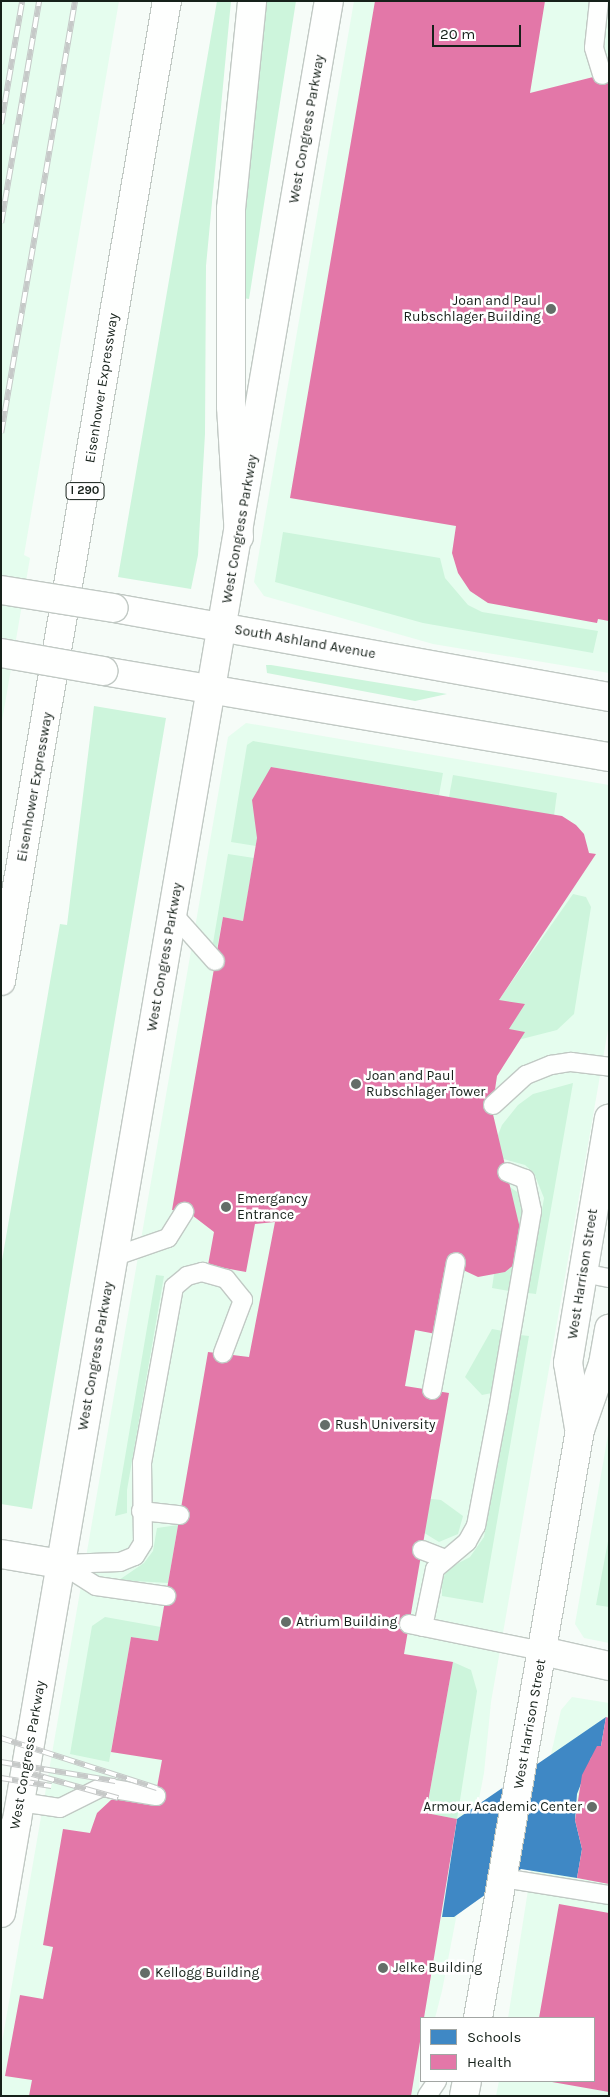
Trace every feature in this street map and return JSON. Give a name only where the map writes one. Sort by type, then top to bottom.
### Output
[{"type":"main road","name":"Eisenhower Expressway","points":[[1,981],[167,1]]},
{"type":"main road","points":[[239,537],[231,407],[232,209],[252,1]]},
{"type":"main road","name":"West Congress Parkway","points":[[1,1913],[239,537],[329,1]]},
{"type":"main road","name":"South Ashland Avenue","points":[[1,590],[114,608],[609,697]]},
{"type":"main road","points":[[1,653],[211,691],[609,757]]},
{"type":"main road","name":"West Harrison Street","points":[[580,1430],[568,1363],[596,1276],[609,1118]]},
{"type":"main road","name":"West Harrison Street","points":[[478,2017],[580,1430],[603,1364],[609,1329]]},
{"type":"main road","points":[[1,1554],[61,1564]]},
{"type":"main road","points":[[542,1651],[609,1666]]},
{"type":"main road","points":[[1,1855],[19,1811]]},
{"type":"main road","points":[[464,2096],[467,2082]]},
{"type":"lane","points":[[599,1],[594,48],[602,75]]},
{"type":"lane","points":[[173,914],[215,961]]},
{"type":"lane","points":[[493,1105],[526,1075],[551,1065],[571,1062],[609,1067]]},
{"type":"lane","points":[[507,1172],[525,1179],[531,1192],[530,1220],[476,1526],[467,1542],[443,1558],[430,1582],[416,1626],[542,1651]]},
{"type":"lane","points":[[113,1257],[168,1238],[184,1212]]},
{"type":"lane","points":[[432,1390],[456,1262]]},
{"type":"lane","points":[[61,1564],[120,1562],[135,1556],[143,1544],[141,1511],[142,1463],[174,1287],[187,1276],[202,1272],[226,1279],[243,1300],[222,1353]]},
{"type":"lane","points":[[141,1511],[180,1515]]},
{"type":"lane","points":[[422,1550],[443,1558]]},
{"type":"lane","points":[[61,1564],[96,1586],[166,1596]]},
{"type":"lane","points":[[19,1811],[60,1808],[102,1786],[156,1796]]},
{"type":"lane","points":[[503,1878],[609,1896]]},
{"type":"lane","points":[[427,2096],[436,2082]]},
{"type":"shaded area","points":[[1,1],[119,1],[24,555],[30,558],[1,727]]},
{"type":"shaded area","points":[[354,1],[609,1],[609,673],[433,644],[264,596],[254,582]]},
{"type":"shaded area","name":"Rush University","points":[[246,723],[609,785],[609,1024],[491,1702],[484,1773],[442,1991],[435,2017],[420,2017],[419,2092],[437,2096],[1,2096],[1,2048],[228,737]]},
{"type":"shaded area","points":[[609,1429],[609,1643],[584,1638],[575,1624]]},
{"type":"shaded area","points":[[572,1697],[609,1703],[609,2096],[496,2096],[499,2082],[595,2082],[595,2017],[508,2017],[545,1781],[561,1710]]},
{"type":"green space","points":[[217,1],[231,1],[206,266],[205,434],[198,555],[191,589],[118,577]]},
{"type":"green space","points":[[265,1],[296,1],[249,299],[243,298],[244,221]]},
{"type":"green space","points":[[283,532],[440,558],[445,578],[468,605],[482,612],[598,631],[593,653],[423,623],[275,582]]},
{"type":"green space","points":[[266,665],[447,694],[415,701],[267,673]]},
{"type":"green space","points":[[94,706],[166,718],[32,1509],[1,1504],[1,1266],[60,924],[67,925]]},
{"type":"green space","points":[[253,741],[443,773],[439,795],[271,767],[256,846],[231,842],[247,745]]},
{"type":"green space","points":[[453,775],[557,793],[554,816],[449,797]]},
{"type":"green space","points":[[228,854],[254,858],[243,921],[223,917],[217,948],[213,943]]},
{"type":"green space","points":[[573,894],[586,897],[591,907],[574,1014],[557,1030],[498,1045],[499,1000]]},
{"type":"green space","points":[[573,1083],[536,1294],[528,1293],[544,1198],[534,1173],[525,1165],[496,1157],[494,1145],[502,1125],[518,1105],[533,1094]]},
{"type":"green space","points":[[507,1185],[523,1196],[524,1207],[509,1291],[492,1288]]},
{"type":"green space","points":[[156,1275],[164,1276],[127,1490],[127,1513],[115,1516]]},
{"type":"green space","points":[[492,1329],[503,1331],[492,1393],[482,1395],[465,1377]]},
{"type":"green space","points":[[520,1335],[529,1336],[483,1603],[442,1596],[442,1579],[449,1568],[470,1557],[484,1537]]},
{"type":"green space","points":[[423,1498],[441,1500],[463,1516],[458,1534],[439,1542],[421,1531]]},
{"type":"green space","points":[[178,1525],[168,1583],[119,1580],[144,1563],[153,1551],[157,1528]]},
{"type":"green space","points":[[609,1536],[609,1607],[596,1605]]},
{"type":"green space","points":[[105,1617],[161,1627],[158,1641],[131,1637],[109,1762],[70,1754],[92,1626]]},
{"type":"green space","points":[[453,1662],[471,1670],[477,1691],[457,1819],[426,1813]]},
{"type":"building: Schools","points":[[606,1717],[601,1746],[591,1758],[577,1794],[575,1820],[582,1849],[577,1878],[521,1869],[454,1917],[442,1917],[457,1819]]},
{"type":"building: Health","points":[[375,1],[545,1],[530,93],[609,73],[609,621],[598,619],[597,623],[488,603],[470,591],[458,573],[452,553],[456,526],[290,498]]},
{"type":"building: Health","name":"Rush University","points":[[271,767],[562,816],[576,825],[584,834],[589,853],[596,854],[499,1000],[525,1004],[509,1029],[525,1032],[497,1076],[492,1110],[522,1237],[515,1264],[505,1272],[478,1277],[461,1269],[449,1255],[436,1334],[415,1330],[405,1386],[449,1393],[404,1654],[453,1662],[426,1813],[457,1819],[424,2017],[420,2017],[420,2042],[411,2096],[29,2096],[32,2080],[5,2076],[20,1995],[43,1999],[53,1947],[43,1945],[63,1829],[90,1833],[97,1813],[111,1800],[129,1795],[155,1798],[162,1760],[111,1752],[131,1637],[158,1641],[208,1352],[249,1357],[275,1222],[255,1224],[246,1272],[208,1265],[214,1232],[188,1212],[172,1210],[223,917],[243,921],[257,838],[252,800]]},
{"type":"building: Health","name":"Armour Academic Center","points":[[606,1717],[609,1718],[609,1884],[577,1878],[582,1849],[575,1820],[582,1775],[597,1746],[601,1746]]},
{"type":"building: Health","points":[[559,1904],[609,1913],[609,2092],[552,2082],[595,2082],[595,2017],[539,2017]]},
{"type":"railway","points":[[1,124],[22,1]]},
{"type":"railway","points":[[1,223],[39,1]]},
{"type":"railway","points":[[1,433],[75,1]]},
{"type":"railway","points":[[1,1738],[157,1788]]},
{"type":"railway","points":[[1,1762],[115,1781]]},
{"type":"railway","points":[[22,1771],[118,1798]]},
{"type":"railway","points":[[1,1778],[51,1786]]},
{"type":"place","name":"Joan and Paul Rubschlager Building","points":[[551,309]]},
{"type":"place","name":"Joan and Paul Rubschlager Tower","points":[[356,1084]]},
{"type":"place","name":"Emergancy Entrance","points":[[226,1207]]},
{"type":"place","name":"Rush University","points":[[325,1425]]},
{"type":"place","name":"Atrium Building","points":[[286,1622]]},
{"type":"place","name":"Armour Academic Center","points":[[592,1807]]},
{"type":"place","name":"Jelke Building","points":[[383,1968]]},
{"type":"place","name":"Kellogg Building","points":[[145,1973]]}]
